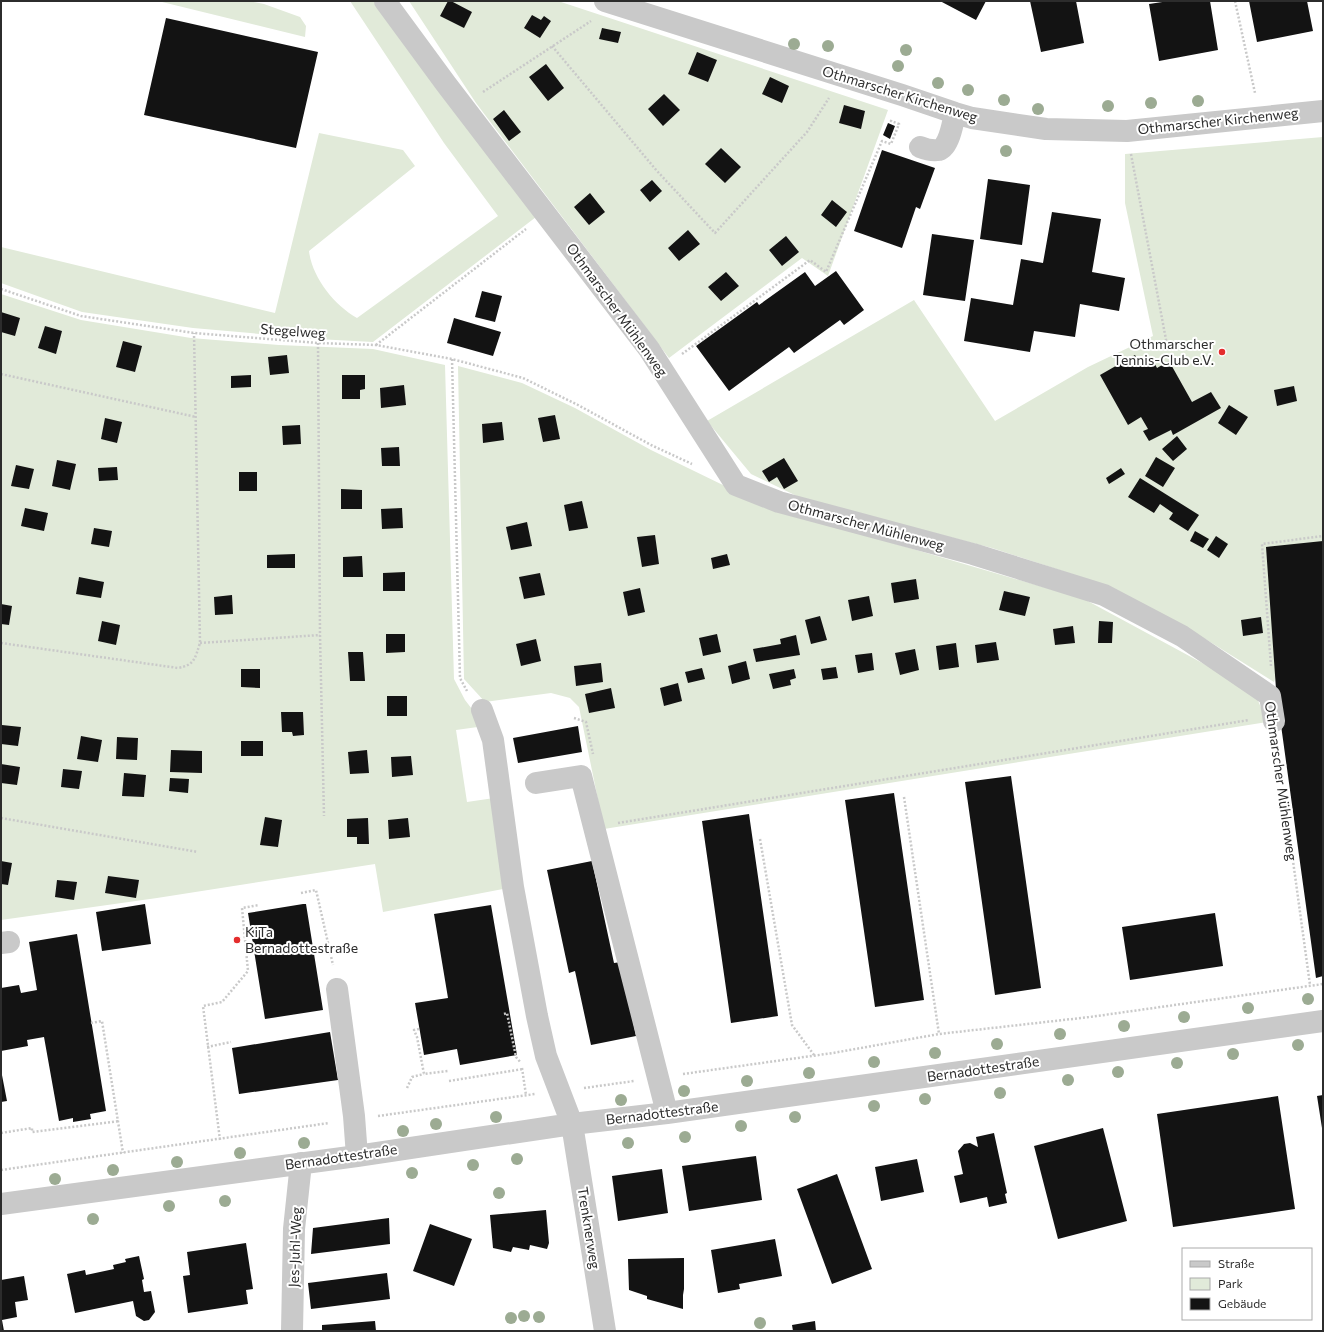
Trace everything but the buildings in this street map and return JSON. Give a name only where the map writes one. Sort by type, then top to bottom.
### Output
[{"type":"street","name":"Othmarscher Mühlenweg","points":[[386,1],[463,106],[650,349],[736,485],[779,502],[973,554],[1104,595],[1182,636],[1266,693],[1270,696],[1273,719]]},
{"type":"street","name":"Othmarscher Kirchenweg","points":[[610,3],[972,118],[1046,129],[1127,131],[1323,111]]},
{"type":"street","points":[[920,147],[931,150],[940,150],[945,146],[955,113]]},
{"type":"street","name":"Trenknerweg","points":[[482,710],[492,734],[514,887],[537,1016],[546,1056],[572,1124],[605,1331]]},
{"type":"street","points":[[536,783],[581,776],[667,1113]]},
{"type":"street","points":[[337,989],[354,1116],[357,1156]]},
{"type":"street","name":"Bernadottestraße","points":[[1,1204],[357,1156],[572,1124],[667,1113],[1323,1021]]},
{"type":"street","name":"Jes-Juhl-Weg","points":[[292,1331],[294,1229],[300,1163]]},
{"type":"path","points":[[1235,1],[1260,117]]},
{"type":"path","points":[[463,106],[552,46],[610,3]]},
{"type":"path","points":[[552,46],[657,171],[715,233],[807,132],[843,76]]},
{"type":"path","points":[[662,369],[810,260],[826,272],[882,141],[891,144],[899,124],[891,121],[902,95]]},
{"type":"path","points":[[1127,131],[1167,344]]},
{"type":"path","points":[[376,345],[546,214]]},
{"type":"path","name":"Stegelweg","points":[[1,289],[81,316],[194,333],[318,343],[376,345],[452,359],[523,378],[578,405],[651,445],[696,465]]},
{"type":"path","points":[[1,643],[178,668],[187,666],[194,661],[200,643],[194,333]]},
{"type":"path","points":[[318,343],[320,635],[324,816]]},
{"type":"path","points":[[452,359],[460,678],[465,688],[482,710]]},
{"type":"path","points":[[1,374],[196,417]]},
{"type":"path","points":[[1266,693],[1272,678],[1262,544],[1323,536]]},
{"type":"path","points":[[200,643],[320,635]]},
{"type":"path","points":[[574,718],[586,722],[594,759]]},
{"type":"path","points":[[615,823],[1273,719]]},
{"type":"path","name":"Othmarscher Mühlenweg","points":[[1273,719],[1310,985]]},
{"type":"path","points":[[904,797],[939,1034]]},
{"type":"path","points":[[1,818],[198,852]]},
{"type":"path","points":[[760,839],[792,1025],[814,1055]]},
{"type":"path","points":[[301,893],[316,890],[334,967],[337,989]]},
{"type":"path","points":[[220,1140],[203,1006],[222,1002],[248,971],[242,908],[259,905]]},
{"type":"path","points":[[504,1014],[507,1013],[516,1057],[521,1063],[526,1095]]},
{"type":"path","points":[[92,1023],[102,1021],[123,1153]]},
{"type":"path","points":[[418,1029],[414,1030],[417,1037],[424,1074]]},
{"type":"path","points":[[207,1046],[231,1042]]},
{"type":"path","points":[[449,1081],[522,1069]]},
{"type":"path","points":[[407,1088],[412,1077],[448,1071]]},
{"type":"path","points":[[1,1133],[32,1128],[32,1132],[118,1121]]},
{"type":"green space","points":[[158,1],[249,1],[264,4],[300,17],[306,26],[305,37]]},
{"type":"green space","points":[[350,1],[374,1],[536,217],[373,342],[317,339],[193,328],[82,312],[1,283],[1,247],[275,313],[319,133],[403,150],[415,166],[309,251],[311,261],[319,280],[340,306],[357,318],[498,216],[444,143]]},
{"type":"green space","points":[[409,1],[558,1],[888,110],[828,276],[802,258],[669,358],[476,103]]},
{"type":"green space","name":"Othmarscher Tennis-Club e.V.","points":[[1323,137],[1323,545],[1274,682],[1207,640],[1087,579],[992,548],[803,499],[751,474],[707,421],[914,300],[995,421],[1088,367],[1153,336],[1125,203],[1125,154]]},
{"type":"green space","points":[[1,294],[81,320],[191,338],[279,345],[373,349],[445,365],[454,679],[465,700],[485,726],[456,730],[467,802],[501,797],[503,889],[383,912],[375,864],[157,898],[1,920]]},
{"type":"green space","points":[[458,366],[522,383],[575,408],[651,450],[766,506],[1084,599],[1254,691],[1267,722],[604,829],[579,707],[570,698],[551,693],[485,702],[464,679]]},
{"type":"place","name":"Othmarscher Tennis-Club e.V.","points":[[1222,352]]},
{"type":"place","name":"KiTa Bernadottestraße","points":[[237,940]]}]
